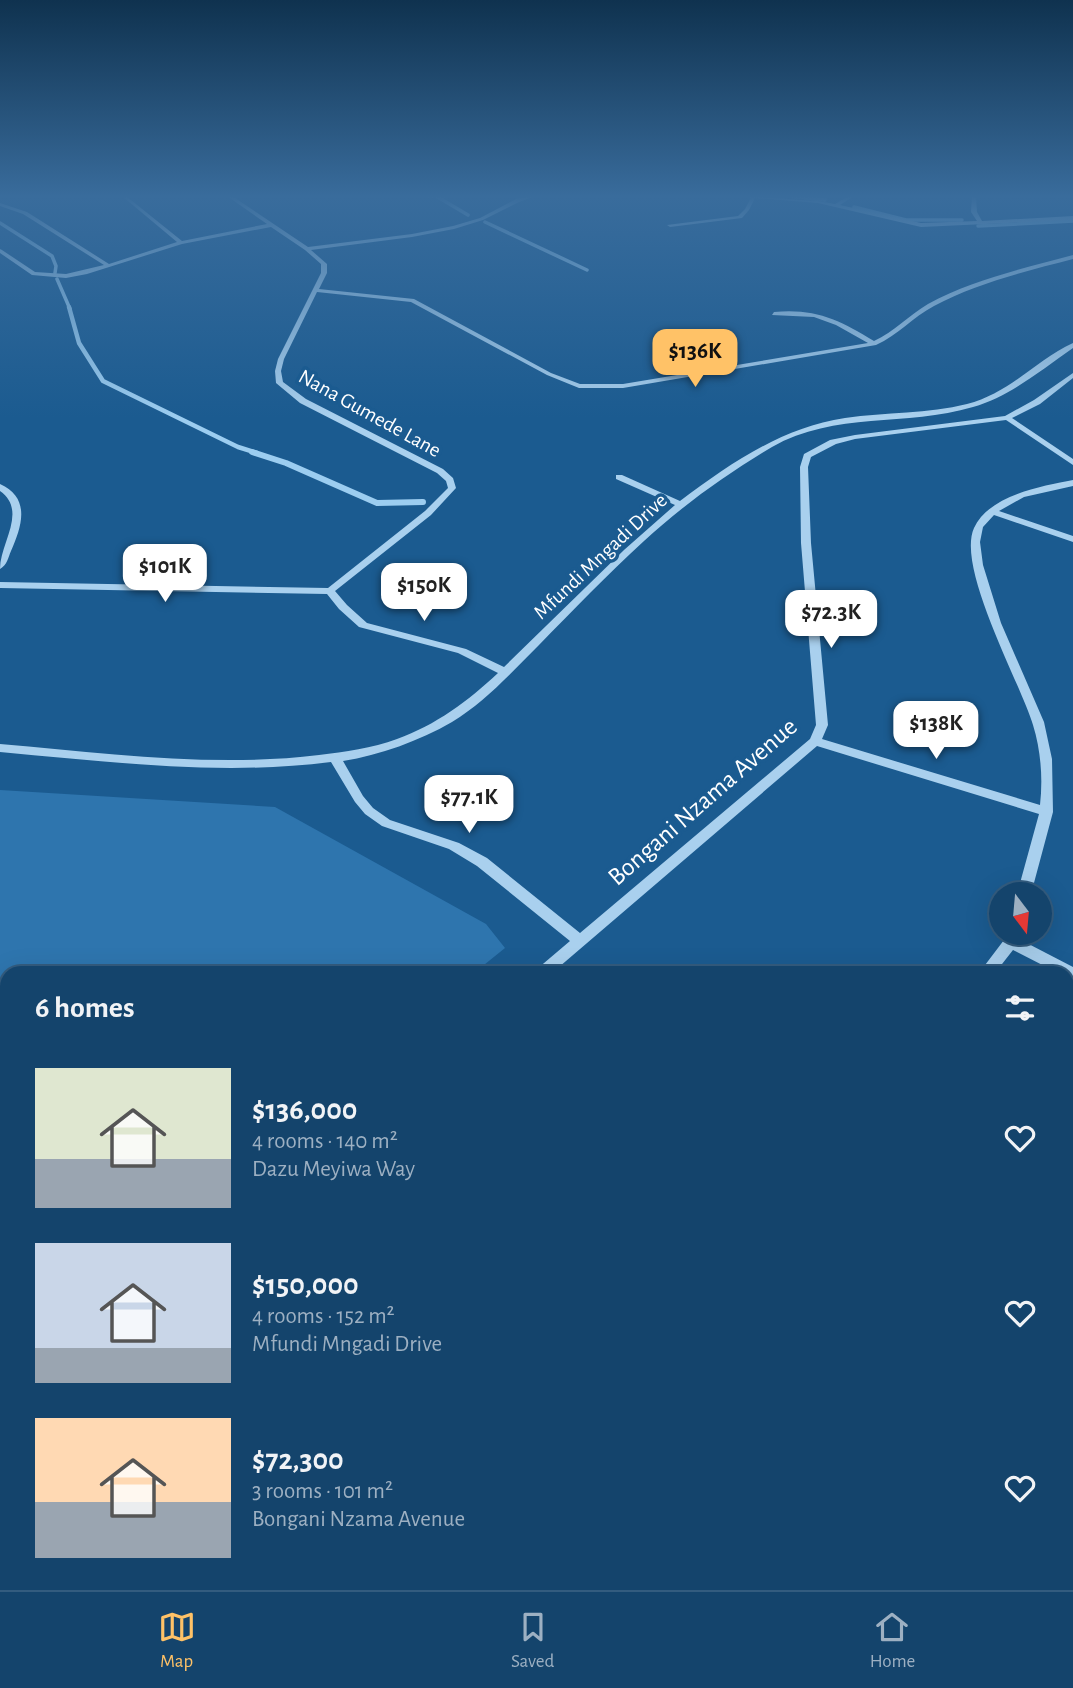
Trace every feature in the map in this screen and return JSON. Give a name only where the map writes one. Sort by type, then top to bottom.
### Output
[{"type":"street","points":[[28,270],[34,274],[66,276],[90,270]]},
{"type":"street","points":[[324,270],[315,290],[412,300],[549,374],[579,386],[623,386],[874,344],[887,339],[919,312],[940,301],[1033,270]]},
{"type":"street","name":"Nana Gumede Lane","points":[[315,290],[281,359],[278,371],[281,383],[303,401],[440,471],[450,480],[452,488]]},
{"type":"street","points":[[774,314],[816,314],[849,328],[874,344]]},
{"type":"street","name":"Mfundi Mngadi Drive","points":[[0,748],[205,764],[275,764],[335,758],[412,738],[446,721],[505,672],[653,528],[682,505],[781,439],[831,424],[971,405],[1008,388],[1073,345]]},
{"type":"street","name":"Bongani Nzama Avenue","points":[[550,966],[815,741],[822,725],[806,543],[804,467],[807,456],[833,442],[855,437],[1007,418],[1037,402],[1073,375]]},
{"type":"street","points":[[1007,418],[1073,463]]},
{"type":"street","points":[[619,477],[682,505]]},
{"type":"street","points":[[1028,882],[1048,812],[1046,761],[1039,725],[987,597],[975,552],[978,527],[1008,501],[1027,492],[1073,483]]},
{"type":"street","points":[[0,487],[9,492],[18,509],[17,524],[1,560]]},
{"type":"street","points":[[0,585],[330,591],[428,513],[452,488]]},
{"type":"street","points":[[994,512],[1073,539]]},
{"type":"street","points":[[330,591],[342,607],[363,625],[462,650],[505,672]]},
{"type":"street","points":[[815,741],[1048,812]]},
{"type":"street","points":[[335,758],[344,777],[369,811],[386,823],[454,846],[482,862],[580,941]]},
{"type":"street","points":[[991,966],[1006,945]]},
{"type":"street","points":[[1025,945],[1060,966]]},
{"type":"shaded area","points":[[0,790],[275,807],[486,924],[505,948],[483,966],[0,966]]},
{"type":"waterway","points":[[57,279],[70,309]]},
{"type":"waterway","points":[[69,307],[79,343],[103,381],[238,447],[257,453]]},
{"type":"waterway","points":[[252,452],[286,463],[377,503],[423,502]]}]
